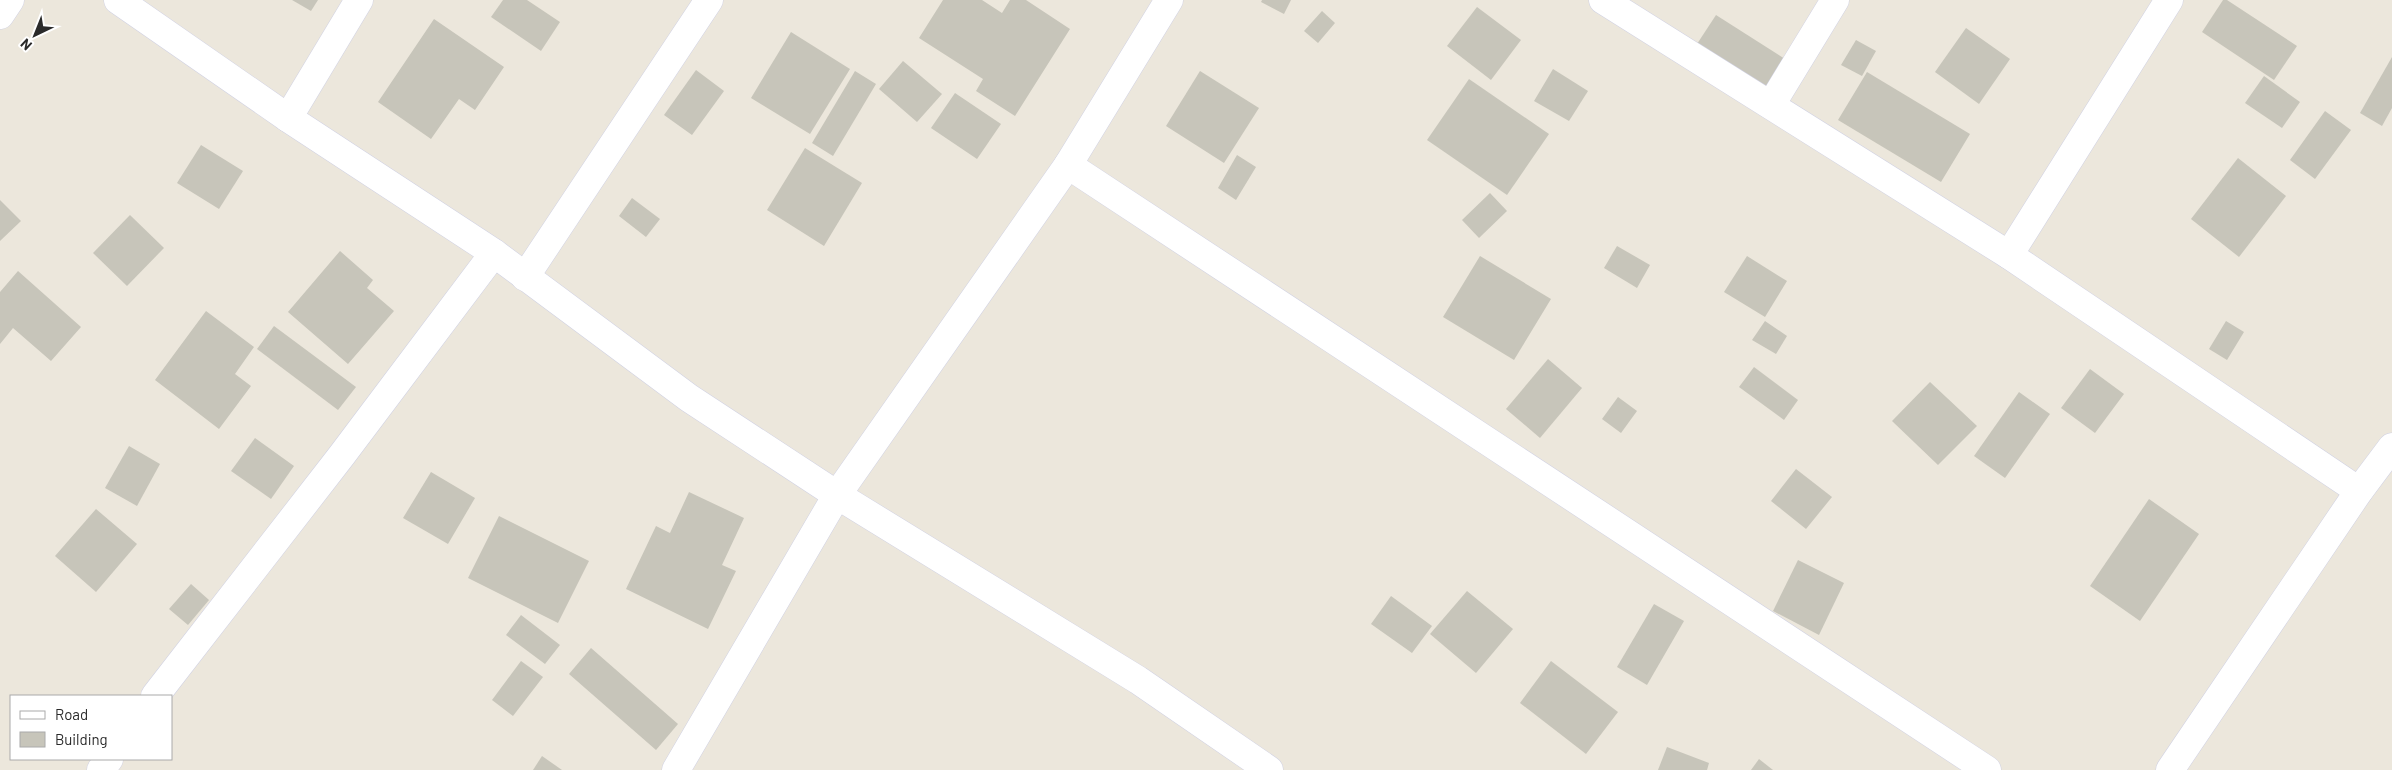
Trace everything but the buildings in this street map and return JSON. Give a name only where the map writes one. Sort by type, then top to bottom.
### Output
[{"type":"street","points":[[0,15],[10,0]]},
{"type":"street","points":[[118,0],[288,118],[494,253],[688,398],[837,495],[1138,680],[1269,770]]},
{"type":"street","points":[[288,118],[359,0]]},
{"type":"street","points":[[525,277],[709,0]]},
{"type":"street","points":[[676,770],[837,495],[1068,165],[1169,0]]},
{"type":"street","points":[[1603,0],[2009,255],[2359,491]]},
{"type":"street","points":[[1771,105],[1835,0]]},
{"type":"street","points":[[2009,255],[2169,0]]},
{"type":"street","points":[[1068,165],[1987,770]]},
{"type":"street","points":[[156,695],[342,455],[494,253]]},
{"type":"street","points":[[2170,770],[2359,491],[2392,447]]},
{"type":"street","points":[[100,770],[108,760]]}]
